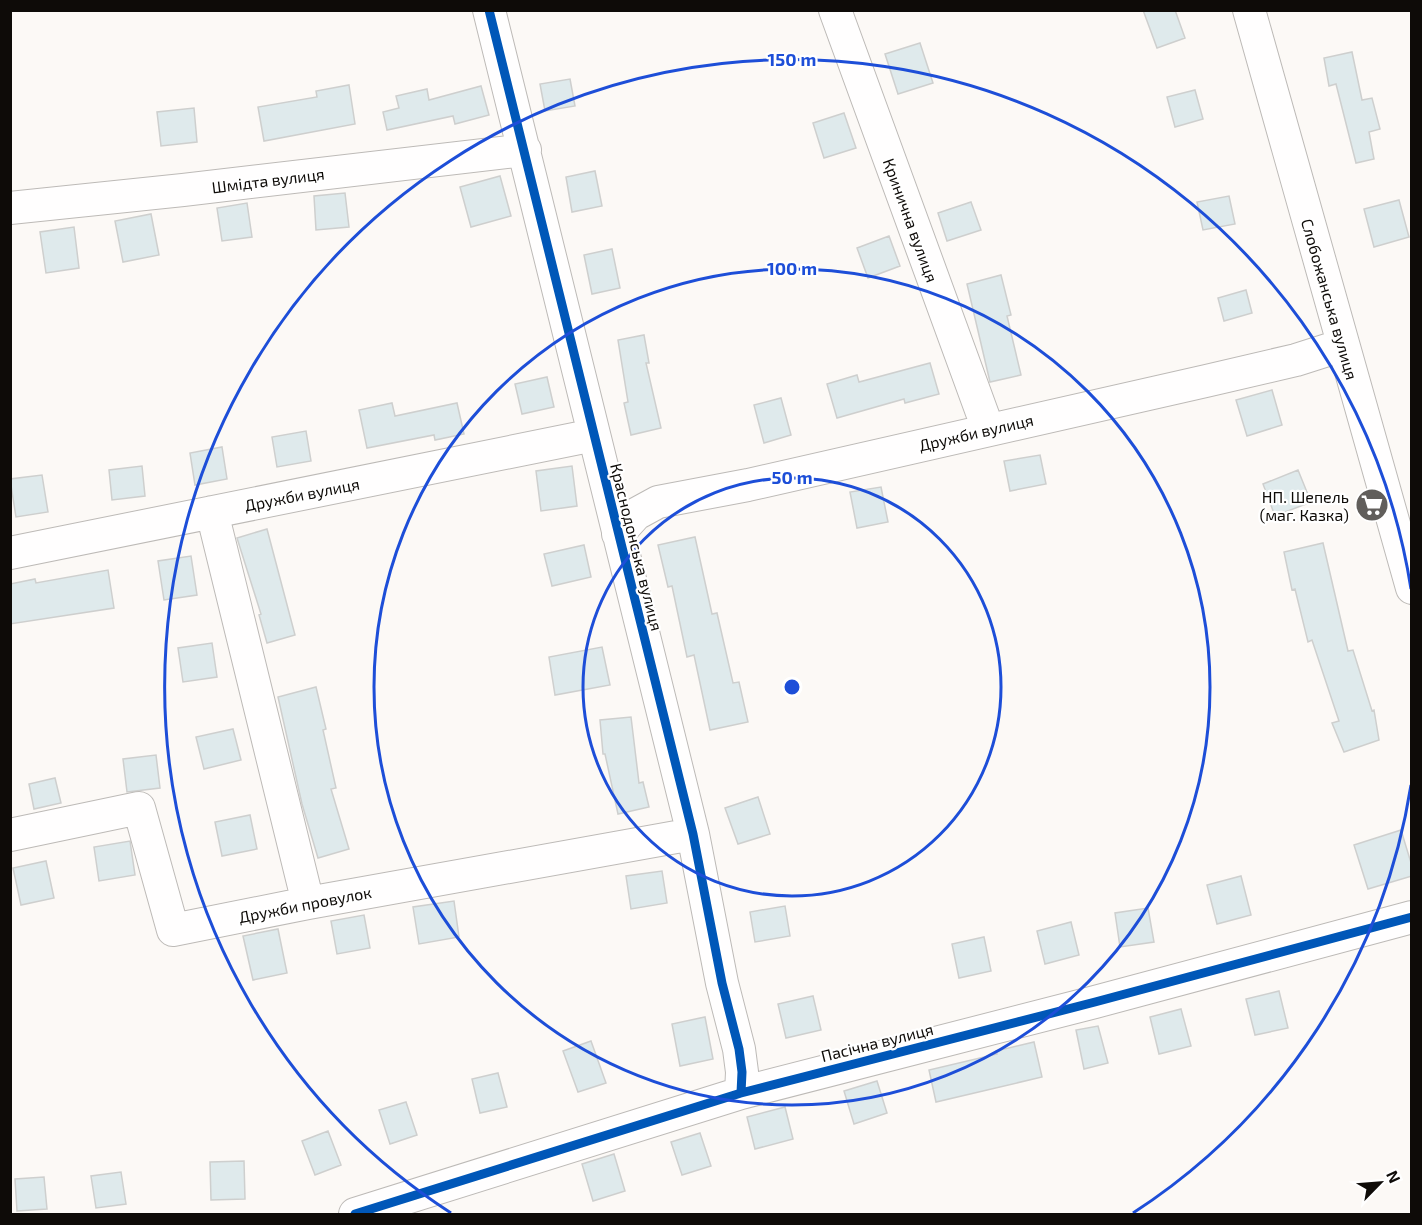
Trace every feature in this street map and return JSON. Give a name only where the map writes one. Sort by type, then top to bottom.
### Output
[{"type":"street","name":"Краснодонська вулиця","points":[[489,10],[693,834],[722,983],[739,1049],[742,1072],[741,1093]]},
{"type":"street","name":"Кринична вулиця","points":[[835,10],[988,429]]},
{"type":"street","name":"Слобожанська вулиця","points":[[1249,10],[1412,588]]},
{"type":"street","name":"Шмідта вулиця","points":[[10,208],[525,150]]},
{"type":"street","name":"Дружби вулиця","points":[[618,534],[636,514],[658,502],[748,485],[1206,381],[1296,360],[1343,345]]},
{"type":"street","name":"Дружби вулиця","points":[[10,553],[594,435]]},
{"type":"street","points":[[212,512],[308,903]]},
{"type":"street","name":"Дружби провулок","points":[[10,835],[139,808],[173,930],[308,903],[693,834]]},
{"type":"street","name":"Пасічна вулиця","points":[[355,1215],[741,1093],[1412,917]]},
{"type":"building","points":[[1143,10],[1175,10],[1185,38],[1157,48]]},
{"type":"building","points":[[920,43],[933,83],[898,94],[885,54]]},
{"type":"building","points":[[1352,52],[1362,100],[1372,98],[1380,129],[1369,132],[1374,159],[1356,163],[1336,84],[1329,86],[1324,58]]},
{"type":"building","points":[[570,79],[575,106],[545,111],[540,84]]},
{"type":"building","points":[[349,85],[355,124],[264,141],[258,107],[317,97],[316,91]]},
{"type":"building","points":[[481,86],[489,115],[455,124],[453,116],[387,130],[383,112],[399,108],[396,96],[427,89],[429,100]]},
{"type":"building","points":[[1195,90],[1203,119],[1175,127],[1167,97]]},
{"type":"building","points":[[194,108],[197,142],[161,146],[157,112]]},
{"type":"building","points":[[844,113],[856,148],[824,158],[813,123]]},
{"type":"building","points":[[595,171],[602,206],[572,212],[566,177]]},
{"type":"building","points":[[500,176],[511,216],[471,227],[460,187]]},
{"type":"building","points":[[345,193],[349,227],[316,230],[314,196]]},
{"type":"building","points":[[1229,196],[1235,224],[1203,230],[1197,202]]},
{"type":"building","points":[[1399,200],[1409,237],[1374,247],[1364,209]]},
{"type":"building","points":[[971,202],[981,230],[947,241],[938,213]]},
{"type":"building","points":[[247,203],[252,237],[222,241],[217,208]]},
{"type":"building","points":[[151,214],[159,255],[123,262],[115,221]]},
{"type":"building","points":[[74,227],[79,268],[46,273],[40,232]]},
{"type":"building","points":[[889,236],[900,266],[868,278],[857,248]]},
{"type":"building","points":[[612,249],[620,288],[592,294],[584,255]]},
{"type":"building","points":[[1001,275],[1011,315],[1007,316],[1021,375],[990,382],[967,284]]},
{"type":"building","points":[[1246,290],[1252,313],[1224,321],[1218,298]]},
{"type":"building","points":[[644,335],[649,363],[646,363],[661,428],[631,435],[624,403],[628,402],[618,340]]},
{"type":"building","points":[[930,363],[939,394],[905,403],[904,399],[837,418],[827,384],[857,375],[859,382]]},
{"type":"building","points":[[547,377],[554,407],[522,414],[515,384]]},
{"type":"building","points":[[1272,390],[1282,425],[1247,436],[1236,400]]},
{"type":"building","points":[[781,398],[791,435],[764,443],[754,405]]},
{"type":"building","points":[[392,403],[395,416],[457,403],[464,434],[435,440],[434,435],[367,448],[359,410]]},
{"type":"building","points":[[306,431],[311,461],[277,467],[272,437]]},
{"type":"building","points":[[222,447],[227,479],[195,485],[190,453]]},
{"type":"building","points":[[1040,455],[1046,484],[1010,491],[1004,461]]},
{"type":"building","points":[[142,466],[145,496],[112,500],[109,470]]},
{"type":"building","points":[[572,466],[577,506],[541,511],[536,471]]},
{"type":"building","points":[[1298,470],[1311,502],[1275,516],[1263,484]]},
{"type":"building","points":[[42,475],[48,512],[16,517],[10,479]]},
{"type":"building","points":[[881,487],[888,522],[857,528],[850,492]]},
{"type":"building","points":[[267,529],[295,635],[267,643],[259,615],[261,614],[237,538]]},
{"type":"building","points":[[695,537],[712,614],[717,613],[733,683],[739,682],[748,722],[710,730],[694,655],[687,657],[672,586],[668,587],[658,545]]},
{"type":"building","points":[[1323,543],[1348,651],[1353,650],[1372,711],[1374,710],[1379,740],[1344,752],[1332,723],[1339,721],[1312,640],[1308,642],[1295,589],[1292,590],[1284,552]]},
{"type":"building","points":[[584,545],[591,577],[552,586],[544,554]]},
{"type":"building","points":[[191,556],[197,595],[164,600],[158,561]]},
{"type":"building","points":[[108,570],[114,608],[10,624],[10,584],[35,579],[36,583]]},
{"type":"building","points":[[212,643],[217,677],[183,682],[178,648]]},
{"type":"building","points":[[602,647],[610,685],[555,695],[549,657]]},
{"type":"building","points":[[316,687],[336,788],[331,789],[349,849],[318,858],[302,804],[278,697]]},
{"type":"building","points":[[631,717],[639,783],[643,782],[649,807],[618,814],[605,754],[603,754],[600,720]]},
{"type":"building","points":[[233,729],[241,760],[204,769],[196,737]]},
{"type":"building","points":[[156,755],[160,788],[127,792],[123,759]]},
{"type":"building","points":[[55,778],[61,803],[34,809],[29,784]]},
{"type":"building","points":[[758,797],[770,834],[738,844],[725,808]]},
{"type":"building","points":[[250,815],[257,849],[222,856],[215,822]]},
{"type":"building","points":[[1401,830],[1412,866],[1412,876],[1368,889],[1354,845]]},
{"type":"building","points":[[130,841],[135,875],[99,881],[94,847]]},
{"type":"building","points":[[46,861],[54,898],[21,905],[13,868]]},
{"type":"building","points":[[662,871],[667,903],[631,909],[626,876]]},
{"type":"building","points":[[1241,876],[1251,915],[1217,924],[1207,885]]},
{"type":"building","points":[[454,901],[459,937],[419,944],[413,907]]},
{"type":"building","points":[[785,906],[790,936],[755,942],[750,912]]},
{"type":"building","points":[[1148,908],[1154,942],[1120,947],[1115,913]]},
{"type":"building","points":[[364,915],[370,948],[337,954],[331,921]]},
{"type":"building","points":[[1071,922],[1079,955],[1045,964],[1037,931]]},
{"type":"building","points":[[278,929],[287,973],[253,980],[243,936]]},
{"type":"building","points":[[984,937],[991,971],[959,978],[952,944]]},
{"type":"building","points":[[1279,991],[1288,1028],[1255,1035],[1246,999]]},
{"type":"building","points":[[813,996],[821,1030],[786,1038],[778,1004]]},
{"type":"building","points":[[1181,1009],[1191,1046],[1159,1054],[1150,1017]]},
{"type":"building","points":[[705,1017],[713,1059],[680,1066],[672,1024]]},
{"type":"building","points":[[1098,1026],[1108,1063],[1084,1069],[1076,1030]]},
{"type":"building","points":[[591,1041],[606,1083],[578,1092],[563,1051]]},
{"type":"building","points":[[1034,1042],[1042,1077],[936,1102],[929,1070],[997,1054],[996,1051]]},
{"type":"building","points":[[498,1073],[507,1107],[480,1113],[472,1079]]},
{"type":"building","points":[[877,1081],[887,1113],[854,1124],[844,1091]]},
{"type":"building","points":[[406,1102],[417,1135],[390,1144],[379,1110]]},
{"type":"building","points":[[785,1107],[793,1139],[755,1149],[747,1117]]},
{"type":"building","points":[[328,1131],[341,1165],[315,1175],[302,1141]]},
{"type":"building","points":[[700,1133],[711,1166],[682,1175],[671,1142]]},
{"type":"building","points":[[614,1154],[625,1191],[593,1201],[582,1164]]},
{"type":"building","points":[[244,1161],[245,1199],[211,1200],[210,1162]]},
{"type":"building","points":[[121,1172],[126,1204],[96,1208],[91,1176]]},
{"type":"building","points":[[44,1177],[47,1209],[17,1211],[15,1179]]},
{"type":"cycle path","points":[[489,10],[693,834],[722,983],[739,1049],[742,1072],[741,1093]]},
{"type":"cycle path","points":[[355,1214],[741,1093],[1412,917]]},
{"type":"place","name":"НП. Шепель (маг. Казка)","points":[[1372,505]]}]
